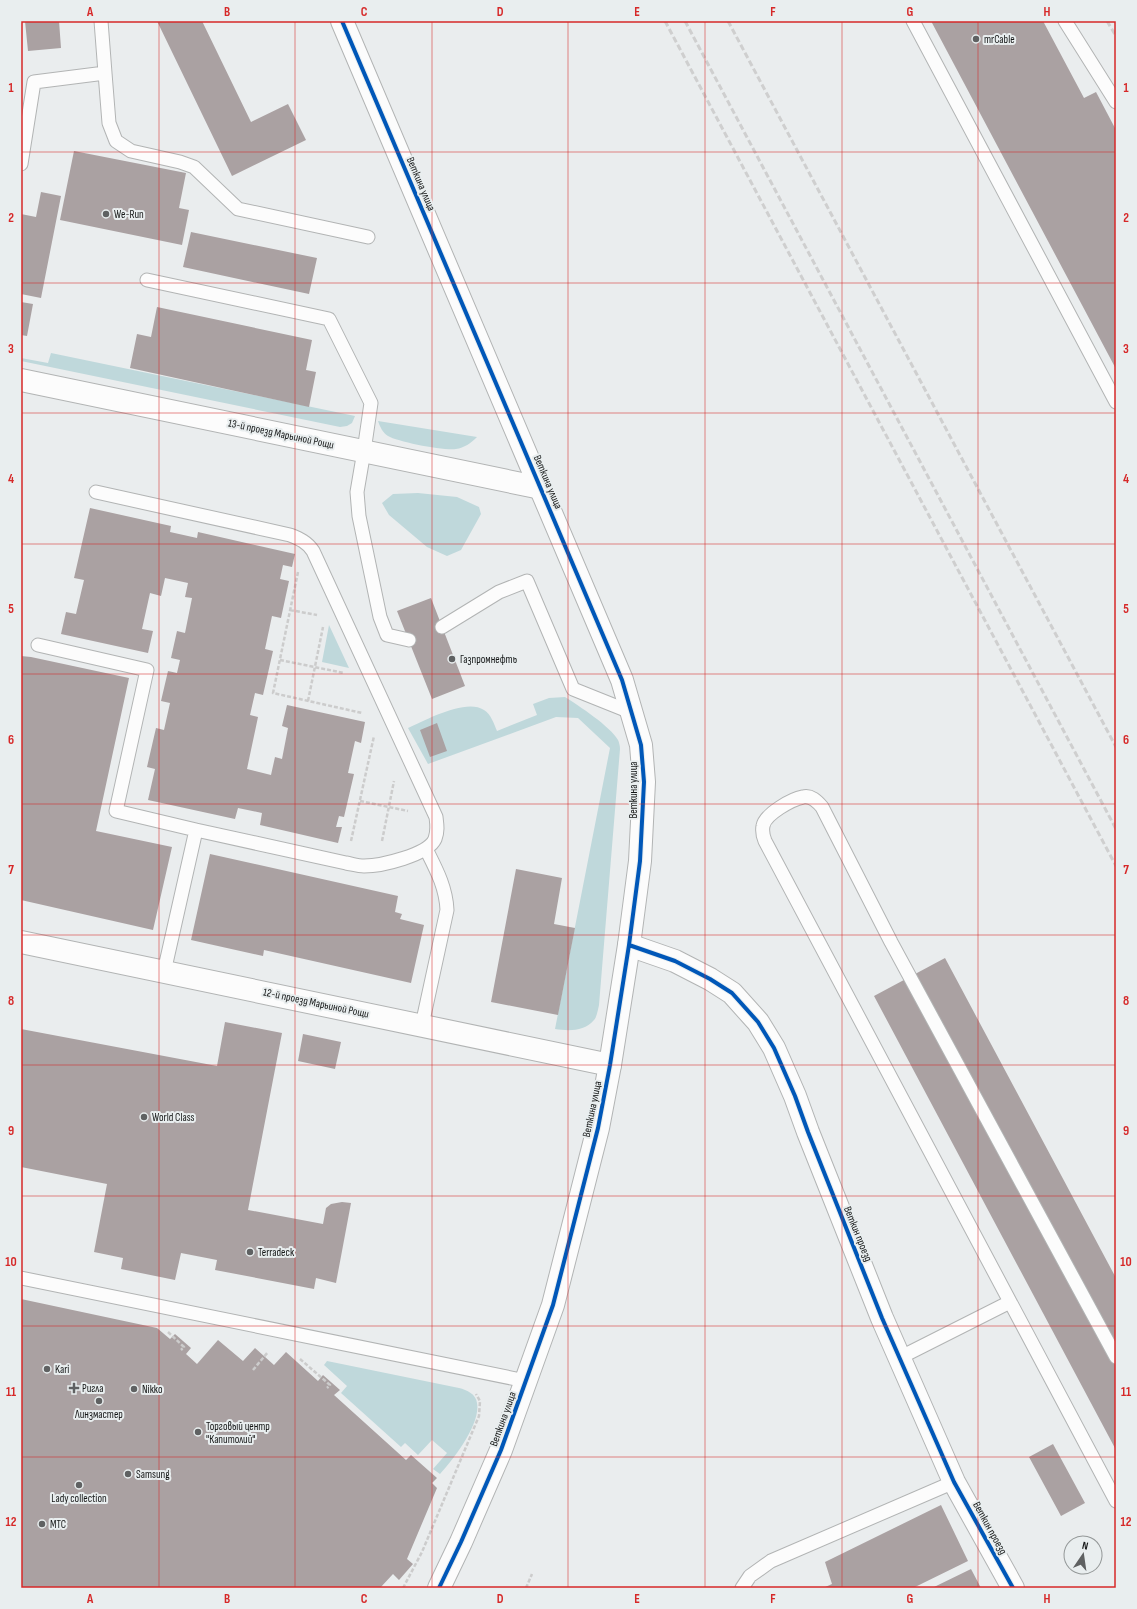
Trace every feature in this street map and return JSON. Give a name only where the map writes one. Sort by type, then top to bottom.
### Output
[{"type":"street","name":"Веткина улица","points":[[342,21],[622,680],[641,745],[644,782],[640,861],[629,945],[610,1065],[598,1128],[553,1305],[501,1450],[461,1542],[439,1588]]},
{"type":"street","name":"13-й проезд Марьиной Рощи","points":[[21,380],[541,488]]},
{"type":"street","name":"12-й проезд Марьиной Рощи","points":[[21,942],[610,1065]]},
{"type":"street","name":"Веткин проезд","points":[[629,945],[675,961],[710,979],[732,993],[758,1022],[774,1048],[795,1096],[870,1290],[899,1358],[954,1482],[1013,1588]]},
{"type":"lane","points":[[101,21],[109,123],[116,141],[132,151],[180,162],[194,167],[238,208],[252,213],[368,237]]},
{"type":"lane","points":[[912,21],[1116,402]]},
{"type":"lane","points":[[1065,21],[1116,102]]},
{"type":"lane","points":[[21,164],[34,82],[105,73]]},
{"type":"lane","points":[[147,280],[329,319],[371,403],[357,492],[359,516],[380,617],[388,635],[409,640]]},
{"type":"lane","points":[[38,645],[147,670],[116,811],[363,866],[397,861],[426,849],[434,840],[437,827],[436,817],[313,551],[305,542],[290,535],[96,492]]},
{"type":"lane","points":[[442,627],[499,592],[527,581],[573,689],[633,714]]},
{"type":"lane","points":[[1116,1357],[891,942],[822,807],[813,798],[803,797],[769,815],[763,826],[765,841],[1116,1502]]},
{"type":"lane","points":[[164,972],[196,830]]},
{"type":"lane","points":[[422,1025],[447,910],[446,898],[441,879],[426,849]]},
{"type":"lane","points":[[21,1278],[526,1381]]},
{"type":"lane","points":[[899,1358],[1010,1302]]},
{"type":"lane","points":[[742,1588],[750,1576],[771,1561],[954,1482]]},
{"type":"path","points":[[305,542],[273,693],[370,715]]},
{"type":"path","points":[[308,701],[324,624]]},
{"type":"path","points":[[280,660],[371,679]]},
{"type":"path","points":[[346,863],[374,734]]},
{"type":"path","points":[[376,865],[402,745]]},
{"type":"path","points":[[360,801],[436,817]]},
{"type":"path","points":[[173,1337],[184,1347],[181,1350]]},
{"type":"path","points":[[253,1370],[264,1356]]},
{"type":"path","points":[[298,1358],[330,1385],[327,1388]]},
{"type":"path","points":[[403,1588],[422,1552],[479,1416],[480,1401],[474,1389]]},
{"type":"path","points":[[526,1588],[532,1574]]},
{"type":"shaded area","points":[[51,353],[355,416],[352,423],[347,426],[340,427],[21,361],[21,358],[48,363]]},
{"type":"shaded area","points":[[378,421],[477,437],[462,448],[450,449],[432,447],[401,441],[388,436],[382,430]]},
{"type":"shaded area","points":[[418,493],[457,497],[479,507],[481,514],[461,550],[447,556],[427,547],[389,515],[382,503],[393,494]]},
{"type":"shaded area","points":[[329,625],[349,668],[322,662]]},
{"type":"shaded area","points":[[565,697],[594,717],[608,729],[618,740],[620,749],[599,1005],[594,1020],[586,1027],[576,1030],[555,1029],[610,748],[578,718],[556,717],[428,764],[408,728],[457,708],[476,707],[489,714],[497,731],[537,715],[533,704],[549,698]]},
{"type":"shaded area","points":[[327,1361],[459,1388],[468,1391],[475,1397],[477,1412],[475,1421],[465,1441],[440,1474],[433,1469],[447,1453],[432,1440],[418,1455],[405,1443],[401,1447],[341,1393],[347,1386],[324,1365]]},
{"type":"building","points":[[25,21],[59,21],[61,48],[28,51]]},
{"type":"building","points":[[157,21],[202,21],[251,122],[288,104],[306,140],[232,176]]},
{"type":"building","points":[[931,21],[1043,21],[1084,98],[1096,92],[1116,130],[1116,369]]},
{"type":"building","points":[[74,151],[186,173],[179,208],[189,210],[182,245],[60,220]]},
{"type":"building","points":[[41,192],[61,196],[41,298],[21,294],[21,214],[36,217]]},
{"type":"building","points":[[191,232],[317,258],[309,294],[183,267]]},
{"type":"building","points":[[21,302],[33,304],[27,336],[21,335]]},
{"type":"building","points":[[157,307],[312,340],[306,370],[316,372],[309,407],[130,368],[137,334],[151,337]]},
{"type":"building","points":[[90,508],[171,526],[170,532],[197,538],[198,532],[295,554],[292,567],[283,565],[280,579],[289,581],[281,618],[272,616],[265,649],[273,651],[263,695],[255,693],[250,715],[258,717],[247,769],[271,775],[275,757],[282,759],[288,728],[282,726],[287,705],[365,722],[361,743],[355,741],[348,773],[354,774],[344,817],[339,816],[336,827],[342,827],[338,843],[260,825],[262,813],[238,808],[235,819],[148,800],[155,769],[147,767],[156,728],[164,730],[170,703],[161,701],[168,671],[177,673],[180,660],[171,658],[177,631],[185,633],[192,598],[185,597],[188,583],[165,578],[161,596],[150,593],[142,629],[153,631],[148,653],[61,634],[66,612],[76,614],[84,580],[74,578]]},
{"type":"building","points":[[431,598],[465,686],[432,699],[397,611]]},
{"type":"building","points":[[21,656],[129,678],[96,831],[172,847],[153,930],[21,900]]},
{"type":"building","points":[[437,723],[447,751],[430,757],[420,730]]},
{"type":"building","points":[[210,854],[398,896],[395,912],[402,914],[400,919],[424,925],[411,983],[264,950],[263,956],[191,940]]},
{"type":"building","points":[[516,869],[562,878],[554,924],[575,928],[558,1015],[491,1002]]},
{"type":"building","points":[[945,958],[1116,1278],[1116,1450],[874,996]]},
{"type":"building","name":"World Class","points":[[225,1022],[282,1033],[248,1210],[323,1224],[326,1208],[331,1204],[342,1202],[351,1203],[336,1283],[316,1278],[314,1289],[215,1270],[217,1260],[181,1253],[175,1280],[121,1269],[123,1258],[94,1252],[107,1184],[21,1167],[21,1029],[217,1066]]},
{"type":"building","points":[[303,1034],[341,1042],[335,1069],[298,1061]]},
{"type":"building","name":"Торговый центр \"Капитолий\"","points":[[21,1299],[157,1328],[170,1339],[175,1334],[191,1348],[186,1354],[197,1364],[218,1340],[243,1361],[255,1348],[274,1365],[286,1352],[318,1381],[323,1375],[340,1390],[334,1395],[406,1460],[411,1455],[437,1478],[432,1483],[437,1488],[407,1559],[413,1564],[399,1580],[393,1574],[380,1588],[21,1588]]},
{"type":"building","points":[[1053,1444],[1085,1503],[1061,1516],[1029,1457]]},
{"type":"building","points":[[941,1505],[968,1561],[913,1588],[823,1588],[832,1584],[825,1562]]},
{"type":"building","points":[[971,1569],[981,1588],[932,1588]]},
{"type":"railway","points":[[665,21],[1116,866]]},
{"type":"railway","points":[[685,21],[1116,829]]},
{"type":"railway","points":[[728,21],[1116,747]]},
{"type":"railway","points":[[1107,21],[1116,36]]},
{"type":"cycle path","points":[[342,21],[622,680],[641,745],[644,782],[640,861],[629,945],[610,1065],[598,1128],[553,1305],[501,1450],[461,1542],[439,1588]]},
{"type":"cycle path","points":[[629,945],[675,961],[710,979],[732,993],[758,1022],[774,1048],[795,1096],[882,1318],[954,1482],[1013,1588]]},
{"type":"place","name":"mrCable","points":[[976,39]]},
{"type":"place","name":"We-Run","points":[[106,214]]},
{"type":"place","name":"Газпромнефть","points":[[452,659]]},
{"type":"place","name":"World Class","points":[[144,1117]]},
{"type":"place","name":"Terradeck","points":[[250,1252]]},
{"type":"place","name":"Kari","points":[[47,1369]]},
{"type":"place","name":"Ригла","points":[[74,1388]]},
{"type":"place","name":"Nikko","points":[[134,1389]]},
{"type":"place","name":"Линзмастер","points":[[99,1401]]},
{"type":"place","name":"Торговый центр \"Капитолий\"","points":[[198,1432]]},
{"type":"place","name":"Samsung","points":[[128,1474]]},
{"type":"place","name":"Lady collection","points":[[79,1485]]},
{"type":"place","name":"МТС","points":[[42,1524]]}]
